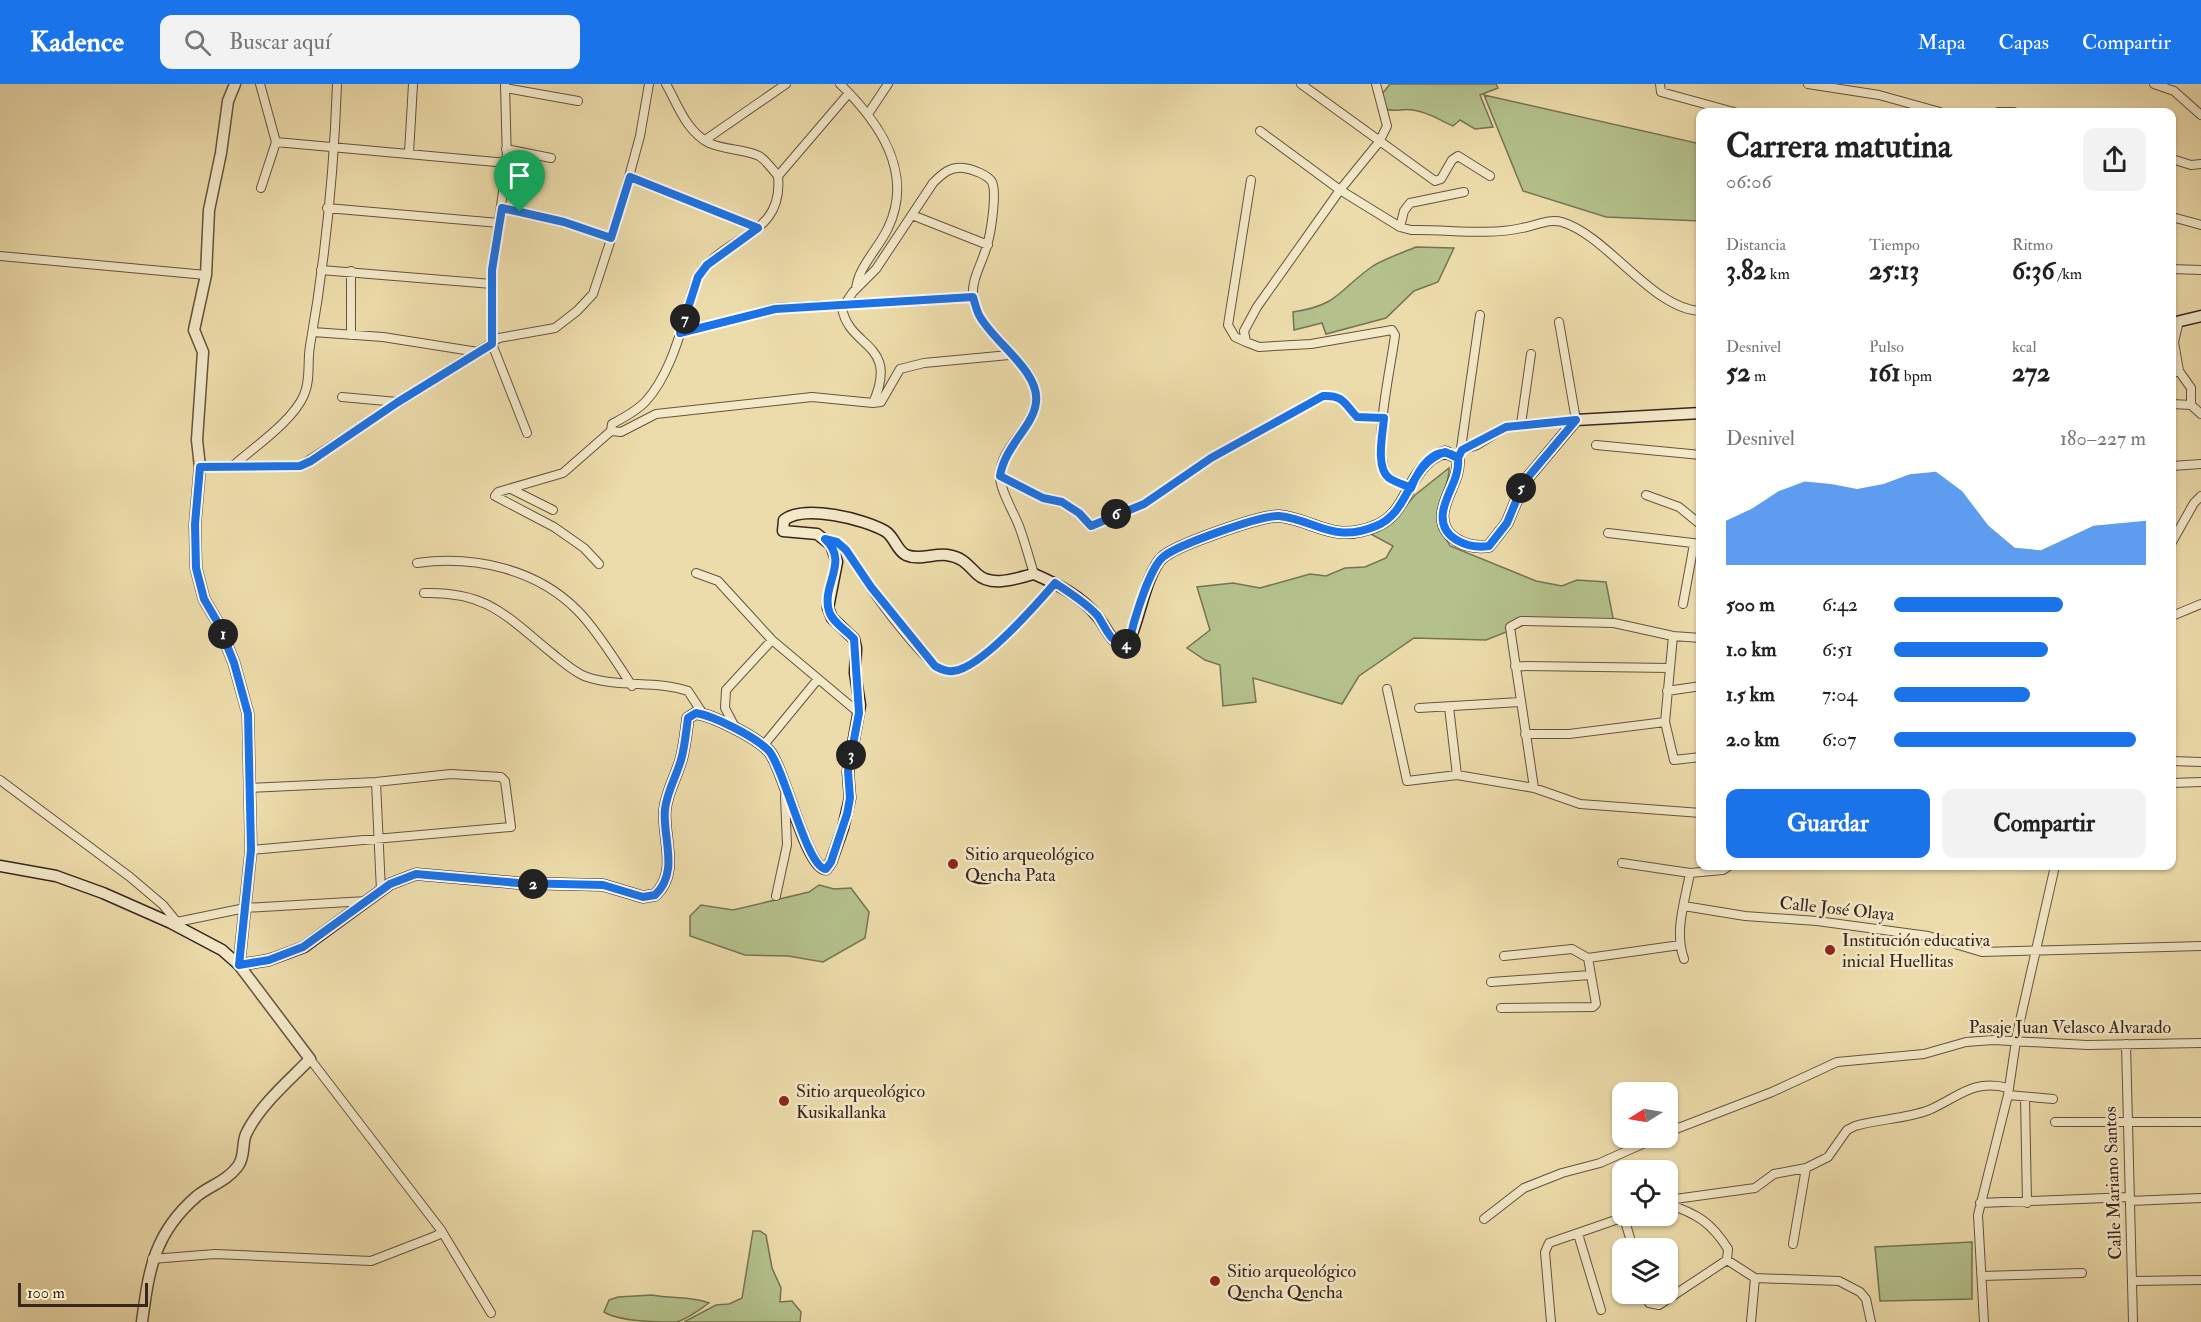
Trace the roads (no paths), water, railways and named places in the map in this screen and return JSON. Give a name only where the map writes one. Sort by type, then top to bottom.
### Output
[{"type":"main road","points":[[235,84],[228,101],[221,153],[208,210],[206,275],[194,330],[203,352],[197,440],[200,467],[195,524],[196,568],[204,599],[218,623],[234,663],[248,714],[251,850],[239,965]]},
{"type":"main road","points":[[2176,322],[2201,316]]},
{"type":"main road","points":[[239,965],[269,960],[303,947],[390,884],[416,874],[518,883],[603,885],[643,897],[655,895],[666,879],[669,864],[665,811],[667,799],[681,760],[688,718],[696,713],[703,714],[736,730],[768,750],[779,769],[811,857],[816,866],[826,869],[831,862],[850,798],[848,771],[859,713],[854,639],[832,618],[828,608],[837,562],[831,545],[817,534],[783,531],[784,520],[789,516],[806,513],[846,519],[883,530],[905,554],[914,557],[944,555],[957,557],[968,563],[983,578],[990,580],[1000,582],[1034,574],[1055,583],[1095,613],[1111,637],[1120,644],[1126,644],[1156,566],[1171,551],[1259,518],[1276,516],[1323,531],[1347,533],[1379,525],[1403,501],[1422,465],[1435,455],[1445,452],[1460,454],[1459,467],[1443,512],[1444,524],[1456,541],[1477,548],[1489,546],[1507,523],[1524,482],[1579,420],[1696,413]]},
{"type":"main road","points":[[0,866],[75,882],[222,950],[239,965],[310,1059],[275,1096],[245,1133],[245,1151],[240,1163],[230,1176],[198,1195],[163,1234],[152,1258],[142,1322]]},
{"type":"street","points":[[260,84],[276,142],[261,188]]},
{"type":"street","points":[[234,466],[288,417],[303,398],[309,380],[309,357],[335,149],[337,84]]},
{"type":"street","points":[[409,153],[413,84]]},
{"type":"street","points":[[200,467],[300,466],[499,338],[555,328],[577,311],[593,294],[611,238],[630,177],[647,107],[649,84]]},
{"type":"street","points":[[668,84],[687,124],[705,140],[735,151],[759,156],[778,176]]},
{"type":"street","points":[[705,140],[786,84]]},
{"type":"street","points":[[840,84],[868,114],[890,149],[897,177],[895,211],[889,228],[857,278],[856,289]]},
{"type":"street","points":[[868,114],[888,84]]},
{"type":"street","points":[[1301,84],[1436,181],[1441,179],[1452,160],[1458,156],[1490,176]]},
{"type":"street","points":[[1246,342],[1244,331],[1257,307],[1340,190],[1379,142],[1387,126],[1376,84]]},
{"type":"street","points":[[1660,84],[1661,92],[1719,108]]},
{"type":"street","points":[[1808,84],[1879,95],[1926,108]]},
{"type":"street","points":[[2154,84],[2174,91],[2201,114]]},
{"type":"street","points":[[527,433],[492,344],[492,284],[507,164],[505,86],[578,102]]},
{"type":"street","points":[[599,564],[584,548],[554,527],[495,499],[498,492],[563,473],[611,431],[612,424],[645,402],[658,385],[680,333],[698,277],[707,265],[758,228],[774,211],[778,176],[849,93]]},
{"type":"street","points":[[1260,130],[1340,190],[1400,227],[1411,230],[1510,230],[1549,221],[1564,222],[1606,250],[1634,275],[1670,300],[1687,309],[1696,310]]},
{"type":"street","points":[[276,142],[507,164]]},
{"type":"street","points":[[506,149],[551,158]]},
{"type":"street","points":[[2176,160],[2191,165],[2201,165]]},
{"type":"street","points":[[873,403],[880,388],[876,354],[844,318],[845,303],[876,269],[933,183],[944,171],[965,168],[992,182],[994,192],[988,244],[975,280],[973,297],[979,315],[1010,355],[1029,374],[1037,401],[1033,416],[1011,444],[1000,476],[1034,574]]},
{"type":"street","points":[[630,177],[758,228]]},
{"type":"street","points":[[1251,180],[1228,324],[1235,337],[1259,347],[1311,344],[1392,330],[1395,335],[1384,418],[1384,468],[1390,479],[1411,488]]},
{"type":"street","points":[[1400,227],[1404,211],[1410,203],[1464,192]]},
{"type":"street","points":[[327,208],[499,223]]},
{"type":"street","points":[[502,208],[564,222],[611,238]]},
{"type":"street","points":[[912,215],[988,244]]},
{"type":"street","points":[[2176,218],[2201,225]]},
{"type":"street","points":[[0,256],[206,275]]},
{"type":"street","points":[[2176,269],[2201,270]]},
{"type":"street","points":[[321,270],[492,284]]},
{"type":"street","points":[[351,271],[351,335]]},
{"type":"street","points":[[680,333],[775,309],[973,297]]},
{"type":"street","points":[[1460,454],[1480,315]]},
{"type":"street","points":[[1460,454],[1506,427],[1579,420],[1560,322]]},
{"type":"street","points":[[313,332],[383,337],[478,352]]},
{"type":"street","points":[[1521,424],[1532,354]]},
{"type":"street","points":[[611,431],[621,432],[656,414],[812,397],[881,402],[900,369],[924,363],[1010,355]]},
{"type":"street","points":[[2176,372],[2191,388],[2192,405],[2201,414]]},
{"type":"street","points":[[1000,476],[1043,498],[1062,502],[1079,513],[1091,526],[1144,504],[1211,458],[1323,396],[1335,395],[1345,400],[1357,417],[1384,418]]},
{"type":"street","points":[[342,397],[398,402]]},
{"type":"street","points":[[2176,404],[2192,405]]},
{"type":"street","points":[[1596,445],[1696,455]]},
{"type":"street","points":[[2176,466],[2201,464]]},
{"type":"street","points":[[511,489],[553,510]]},
{"type":"street","points":[[1646,495],[1679,507],[1696,521]]},
{"type":"street","points":[[2176,530],[2201,496]]},
{"type":"street","points":[[1608,533],[1696,544]]},
{"type":"street","points":[[825,539],[837,542],[846,550],[871,587],[917,646],[944,671],[955,671],[969,666],[994,647],[1055,583]]},
{"type":"street","points":[[1683,604],[1696,548]]},
{"type":"street","points":[[417,563],[471,560],[500,568],[544,585],[581,614],[632,686]]},
{"type":"street","points":[[696,573],[718,581],[772,640],[859,713]]},
{"type":"street","points":[[424,593],[461,594],[489,605],[513,620],[567,665],[586,676],[632,686],[688,691],[703,714]]},
{"type":"street","points":[[2176,614],[2201,604]]},
{"type":"street","points":[[1534,788],[1510,627],[1521,621],[1614,623],[1673,636],[1696,638]]},
{"type":"street","points":[[1673,636],[1665,722],[1674,760],[1696,758]]},
{"type":"street","points":[[736,730],[725,708],[726,690],[772,640]]},
{"type":"street","points":[[1515,666],[1670,668]]},
{"type":"street","points":[[763,747],[818,679]]},
{"type":"street","points":[[1668,691],[1696,687]]},
{"type":"street","points":[[1387,689],[1407,781],[1457,775],[1534,788],[1580,804],[1696,813]]},
{"type":"street","points":[[1419,708],[1520,702]]},
{"type":"street","points":[[1449,706],[1457,775]]},
{"type":"street","points":[[1525,734],[1579,733],[1665,722]]},
{"type":"street","points":[[2176,761],[2201,762]]},
{"type":"street","points":[[776,896],[789,829],[786,797],[779,769]]},
{"type":"street","points":[[251,788],[376,782],[451,774],[501,777],[505,781],[511,827],[251,850]]},
{"type":"street","points":[[0,780],[130,877],[163,905],[185,932]]},
{"type":"street","points":[[376,782],[381,891]]},
{"type":"street","points":[[2176,783],[2201,783]]},
{"type":"street","points":[[1622,863],[1690,873],[1723,870]]},
{"type":"street","points":[[1984,1322],[1978,1215],[2008,1091],[2016,1041],[2054,870]]},
{"type":"street","points":[[1684,959],[1680,945],[1690,873]]},
{"type":"street","points":[[177,922],[244,908],[366,901]]},
{"type":"street","name":"Calle José Olaya","points":[[1684,906],[1745,916],[1817,921],[1921,935],[1982,952],[2201,946]]},
{"type":"street","points":[[1504,956],[1572,949],[1588,958],[1680,945]]},
{"type":"street","points":[[1501,1008],[1593,1007],[1596,1004],[1588,958]]},
{"type":"street","points":[[1491,982],[1590,975]]},
{"type":"street","name":"Pasaje Juan Velasco Alvarado","points":[[1678,1128],[1772,1092],[1837,1062],[1924,1054],[1966,1042],[2016,1041],[2087,1045],[2201,1043]]},
{"type":"street","name":"Calle Mariano Santos","points":[[2126,1044],[2133,1322]]},
{"type":"street","points":[[310,1059],[441,1230],[491,1313]]},
{"type":"street","points":[[1678,1201],[1747,1191],[1761,1186],[1774,1174],[1806,1167],[1828,1157],[1847,1130],[1855,1126],[1928,1110],[1963,1091],[1982,1085],[2025,1097],[2053,1098]]},
{"type":"street","points":[[2025,1097],[2026,1203]]},
{"type":"street","points":[[2055,1122],[2128,1124],[2201,1122]]},
{"type":"street","points":[[1484,1219],[1524,1188],[1562,1173],[1600,1163],[1633,1148]]},
{"type":"street","points":[[1793,1244],[1806,1167]]},
{"type":"street","points":[[1980,1203],[2201,1198]]},
{"type":"street","points":[[1678,1206],[1698,1215],[1708,1224],[1728,1249],[1727,1260]]},
{"type":"street","points":[[1551,1322],[1546,1247],[1549,1243],[1612,1222]]},
{"type":"street","points":[[152,1258],[215,1254],[371,1261],[438,1235],[441,1230]]},
{"type":"street","points":[[1578,1234],[1601,1310]]},
{"type":"street","points":[[1727,1260],[1755,1278],[1839,1281],[1860,1292],[1866,1299],[1870,1322]]},
{"type":"street","points":[[1678,1292],[1727,1260]]},
{"type":"street","points":[[1982,1276],[2082,1273]]},
{"type":"street","points":[[1751,1322],[1755,1278]]},
{"type":"street","points":[[2133,1281],[2201,1280]]},
{"type":"place","name":"Sitio arqueológico Qencha Pata","points":[[953,864]]},
{"type":"place","name":"Institución educativa inicial Huellitas","points":[[1830,950]]},
{"type":"place","name":"Sitio arqueológico Kusikallanka","points":[[784,1101]]},
{"type":"place","name":"Sitio arqueológico Qencha Qencha","points":[[1215,1281]]}]
